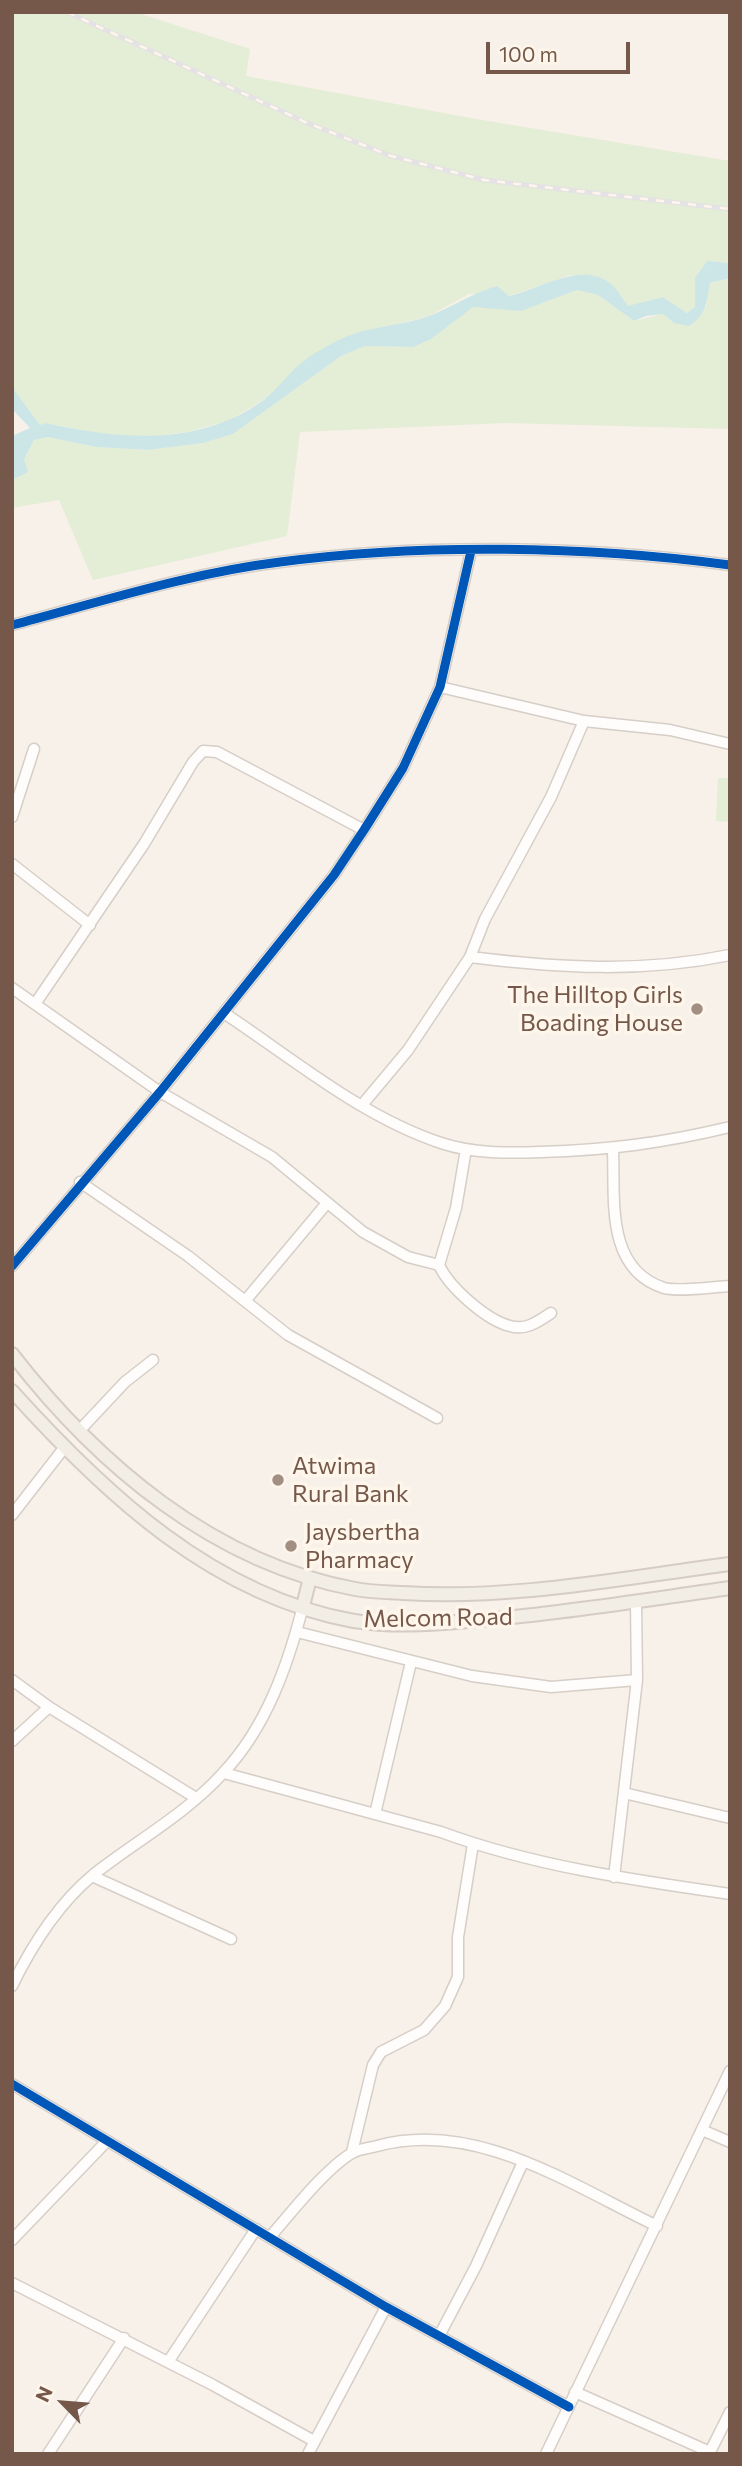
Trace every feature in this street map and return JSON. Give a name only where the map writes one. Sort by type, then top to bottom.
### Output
[{"type":"main road","points":[[12,1354],[79,1431],[131,1480],[200,1530],[278,1568],[310,1578],[356,1590],[438,1595],[524,1592],[730,1564]]},
{"type":"main road","name":"Melcom Road","points":[[12,1391],[64,1448],[167,1538],[257,1588],[303,1606],[354,1620],[422,1623],[542,1615],[730,1588]]},
{"type":"main road","points":[[303,1606],[310,1578]]},
{"type":"street","points":[[12,625],[197,578],[280,562],[471,551],[642,555],[730,565]]},
{"type":"street","points":[[12,1266],[80,1182],[160,1092],[334,874],[364,830],[403,768],[440,687],[471,551]]},
{"type":"street","points":[[440,687],[584,720],[670,730],[730,744]]},
{"type":"street","points":[[362,1105],[408,1050],[470,957],[485,919],[551,797],[584,720]]},
{"type":"street","points":[[12,817],[34,749]]},
{"type":"street","points":[[35,1004],[144,844],[193,762],[203,751],[218,752],[364,830]]},
{"type":"street","points":[[12,864],[90,925]]},
{"type":"street","points":[[470,957],[561,968],[629,969],[683,965],[730,956]]},
{"type":"street","points":[[12,988],[160,1092],[272,1157],[363,1233],[391,1250],[439,1265]]},
{"type":"street","points":[[223,1013],[362,1105],[412,1131],[467,1149],[505,1153],[613,1150],[730,1127]]},
{"type":"street","points":[[467,1149],[456,1208],[439,1265],[445,1279],[464,1298],[510,1326],[530,1326],[551,1312]]},
{"type":"street","points":[[613,1150],[616,1230],[623,1254],[640,1272],[665,1288],[730,1286]]},
{"type":"street","points":[[80,1182],[188,1256],[269,1322],[317,1353],[437,1418]]},
{"type":"street","points":[[245,1301],[327,1203]]},
{"type":"street","points":[[79,1431],[125,1382],[153,1360]]},
{"type":"street","points":[[12,1515],[64,1448]]},
{"type":"street","points":[[614,1877],[637,1680],[636,1601]]},
{"type":"street","points":[[12,1986],[31,1947],[64,1904],[92,1876],[196,1798],[224,1773],[272,1700],[303,1606]]},
{"type":"street","points":[[296,1632],[472,1676],[551,1687],[637,1680]]},
{"type":"street","points":[[375,1814],[411,1662]]},
{"type":"street","points":[[12,1680],[49,1707],[196,1798]]},
{"type":"street","points":[[12,1741],[49,1707]]},
{"type":"street","points":[[224,1773],[473,1844],[614,1877],[730,1894]]},
{"type":"street","points":[[624,1793],[730,1818]]},
{"type":"street","points":[[352,2152],[373,2065],[381,2052],[424,2030],[445,2006],[458,1977],[458,1937],[473,1844]]},
{"type":"street","points":[[92,1876],[231,1939]]},
{"type":"street","points":[[546,2454],[730,2071]]},
{"type":"street","points":[[12,2084],[386,2306],[569,2407]]},
{"type":"street","points":[[702,2130],[730,2142]]},
{"type":"street","points":[[270,2237],[311,2191],[352,2152],[394,2141],[451,2139],[489,2148],[523,2162],[657,2226]]},
{"type":"street","points":[[12,2240],[107,2141]]},
{"type":"street","points":[[439,2336],[476,2266],[523,2162]]},
{"type":"street","points":[[169,2362],[256,2229]]},
{"type":"street","points":[[12,2283],[124,2338],[314,2441]]},
{"type":"street","points":[[308,2454],[386,2306]]},
{"type":"street","points":[[47,2454],[124,2338]]},
{"type":"street","points":[[575,2392],[709,2453],[730,2412]]},
{"type":"green space","points":[[12,12],[135,12],[250,49],[246,76],[476,119],[730,161],[730,263],[707,261],[695,278],[695,308],[687,313],[663,297],[628,307],[611,284],[570,275],[509,296],[469,294],[429,316],[343,338],[257,404],[227,421],[188,432],[148,437],[109,436],[46,423],[40,425],[12,387]]},
{"type":"green space","points":[[730,278],[730,429],[505,423],[300,432],[287,536],[93,580],[59,500],[12,508],[12,480],[34,440],[48,437],[96,447],[148,450],[203,443],[233,434],[341,356],[365,346],[413,347],[473,307],[540,304],[577,290],[598,295],[634,321],[663,314],[674,323],[706,307],[710,283]]},
{"type":"green space","points":[[718,778],[730,778],[730,822],[716,821]]},
{"type":"water","points":[[707,261],[730,263],[730,278],[710,283],[702,313],[689,326],[674,323],[663,314],[634,321],[598,295],[577,290],[521,311],[473,307],[431,339],[413,347],[365,346],[341,356],[233,434],[203,443],[148,450],[96,447],[48,437],[34,440],[24,459],[28,472],[12,480],[12,436],[30,428],[12,409],[12,387],[40,425],[46,423],[127,435],[181,433],[233,418],[258,404],[304,361],[341,339],[362,331],[429,316],[497,286],[509,296],[561,278],[587,275],[600,277],[611,284],[628,306],[663,297],[687,313],[695,307],[695,278]]},
{"type":"railway","points":[[67,12],[305,122],[391,156],[484,180],[730,209]]},
{"type":"cycle path","points":[[12,625],[213,573],[334,556],[505,549],[620,554],[730,565]]},
{"type":"cycle path","points":[[12,1266],[160,1092],[334,875],[364,830],[403,768],[440,687],[471,551]]},
{"type":"cycle path","points":[[12,2084],[386,2307],[569,2407]]},
{"type":"place","name":"The Hilltop Girls Boading House","points":[[697,1009]]},
{"type":"place","name":"Atwima Rural Bank","points":[[278,1480]]},
{"type":"place","name":"Jaysbertha Pharmacy","points":[[291,1546]]}]
